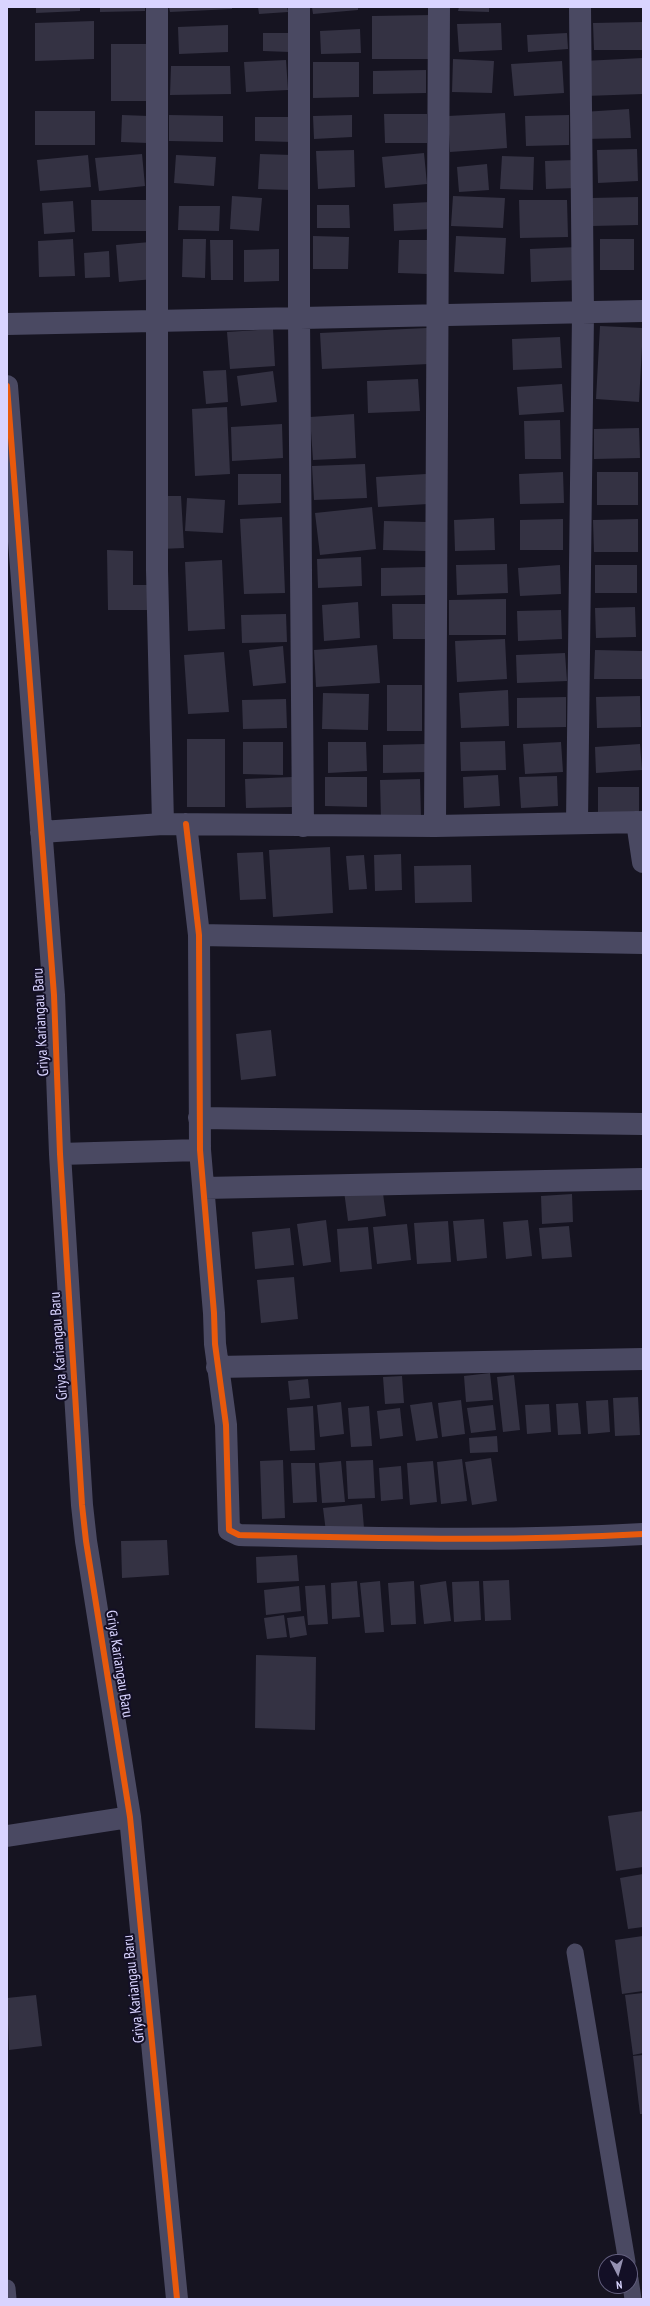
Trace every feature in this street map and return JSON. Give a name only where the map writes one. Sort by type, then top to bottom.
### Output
[{"type":"street","points":[[157,7],[157,570],[163,824]]},
{"type":"street","points":[[299,7],[299,318],[303,826]]},
{"type":"street","points":[[435,826],[439,7]]},
{"type":"street","points":[[577,824],[583,313],[580,7]]},
{"type":"street","points":[[7,324],[643,311]]},
{"type":"street","name":"Griya Kariangau Baru","points":[[7,386],[54,995],[60,1154],[86,1541],[130,1817],[177,2299]]},
{"type":"street","points":[[41,832],[163,824],[435,826],[640,822],[643,862]]},
{"type":"street","points":[[186,824],[199,935],[200,1150],[217,1367],[226,1426],[229,1530],[239,1535],[463,1540],[586,1538],[643,1534]]},
{"type":"street","points":[[199,935],[643,943]]},
{"type":"street","points":[[199,1118],[643,1124]]},
{"type":"street","points":[[60,1154],[200,1150]]},
{"type":"street","points":[[204,1188],[643,1179]]},
{"type":"street","points":[[217,1367],[643,1359]]},
{"type":"street","points":[[7,1836],[130,1817]]},
{"type":"lane","points":[[575,1952],[626,2254]]},
{"type":"lane","points":[[7,2288],[8,2299]]},
{"type":"building","points":[[36,7],[80,7],[80,11],[36,13]]},
{"type":"building","points":[[100,7],[145,7],[145,11],[100,12]]},
{"type":"building","points":[[169,7],[232,7],[232,9],[170,12]]},
{"type":"building","points":[[258,7],[287,7],[288,12],[259,14]]},
{"type":"building","points":[[312,7],[358,7],[358,10],[313,14]]},
{"type":"building","points":[[459,7],[489,7],[489,12],[458,11]]},
{"type":"building","points":[[433,15],[433,59],[372,59],[372,16]]},
{"type":"building","points":[[94,21],[94,59],[35,61],[35,23]]},
{"type":"building","points":[[643,22],[643,50],[594,50],[593,23]]},
{"type":"building","points":[[501,23],[502,50],[459,52],[457,24]]},
{"type":"building","points":[[228,25],[228,52],[179,54],[178,27]]},
{"type":"building","points":[[360,29],[361,53],[321,54],[320,31]]},
{"type":"building","points":[[263,33],[291,33],[290,52],[263,51]]},
{"type":"building","points":[[567,33],[568,49],[528,52],[527,35]]},
{"type":"building","points":[[111,44],[155,44],[155,101],[111,101]]},
{"type":"building","points":[[643,58],[643,94],[585,96],[583,61]]},
{"type":"building","points":[[453,59],[494,61],[492,93],[452,92]]},
{"type":"building","points":[[286,60],[288,90],[246,92],[244,62]]},
{"type":"building","points":[[562,61],[564,93],[514,96],[511,64]]},
{"type":"building","points":[[313,62],[359,62],[359,97],[313,98]]},
{"type":"building","points":[[171,66],[230,66],[231,94],[170,95]]},
{"type":"building","points":[[426,70],[426,93],[373,94],[373,71]]},
{"type":"building","points":[[629,109],[631,138],[584,139],[583,112]]},
{"type":"building","points":[[35,111],[95,111],[95,145],[35,145]]},
{"type":"building","points":[[505,113],[507,148],[450,152],[448,116]]},
{"type":"building","points":[[384,114],[427,114],[427,143],[385,143]]},
{"type":"building","points":[[122,115],[149,116],[148,143],[121,142]]},
{"type":"building","points":[[169,115],[223,116],[223,142],[169,141]]},
{"type":"building","points":[[352,115],[352,137],[314,139],[313,116]]},
{"type":"building","points":[[569,115],[569,145],[526,146],[525,116]]},
{"type":"building","points":[[255,117],[293,117],[293,142],[255,141]]},
{"type":"building","points":[[637,149],[638,181],[598,183],[597,150]]},
{"type":"building","points":[[354,150],[355,187],[318,189],[316,151]]},
{"type":"building","points":[[424,153],[427,184],[385,188],[382,157]]},
{"type":"building","points":[[142,154],[145,186],[99,191],[95,158]]},
{"type":"building","points":[[260,154],[292,155],[291,190],[258,189]]},
{"type":"building","points":[[88,155],[91,187],[40,191],[37,160]]},
{"type":"building","points":[[176,155],[216,157],[214,186],[174,183]]},
{"type":"building","points":[[502,156],[534,157],[533,190],[500,189]]},
{"type":"building","points":[[575,160],[576,188],[546,189],[545,161]]},
{"type":"building","points":[[487,164],[489,190],[459,192],[457,167]]},
{"type":"building","points":[[232,196],[262,198],[259,231],[230,229]]},
{"type":"building","points":[[453,196],[505,198],[503,228],[451,226]]},
{"type":"building","points":[[638,197],[638,225],[591,226],[591,198]]},
{"type":"building","points":[[91,200],[146,200],[146,231],[92,231]]},
{"type":"building","points":[[519,200],[567,200],[568,237],[520,238]]},
{"type":"building","points":[[73,201],[75,232],[44,234],[42,203]]},
{"type":"building","points":[[430,202],[431,229],[394,231],[393,204]]},
{"type":"building","points":[[317,205],[349,205],[350,228],[317,228]]},
{"type":"building","points":[[179,206],[220,206],[219,231],[178,230]]},
{"type":"building","points":[[313,236],[349,237],[348,269],[313,269]]},
{"type":"building","points":[[456,236],[506,238],[504,274],[454,272]]},
{"type":"building","points":[[73,239],[75,276],[39,277],[38,241]]},
{"type":"building","points":[[183,239],[206,239],[205,278],[182,277]]},
{"type":"building","points":[[600,239],[634,239],[634,270],[600,270]]},
{"type":"building","points":[[210,240],[233,240],[233,280],[211,280]]},
{"type":"building","points":[[399,240],[428,240],[427,274],[398,273]]},
{"type":"building","points":[[150,242],[154,279],[119,282],[116,245]]},
{"type":"building","points":[[578,247],[579,280],[531,282],[530,249]]},
{"type":"building","points":[[279,249],[279,281],[244,282],[244,250]]},
{"type":"building","points":[[109,251],[110,277],[85,278],[84,253]]},
{"type":"building","points":[[600,326],[643,328],[639,402],[596,399]]},
{"type":"building","points":[[427,328],[429,364],[322,369],[320,333]]},
{"type":"building","points":[[273,329],[275,366],[230,369],[227,332]]},
{"type":"building","points":[[560,337],[562,368],[513,370],[512,339]]},
{"type":"building","points":[[226,370],[228,402],[206,404],[203,371]]},
{"type":"building","points":[[273,371],[277,402],[241,406],[237,376]]},
{"type":"building","points":[[418,379],[420,411],[368,413],[367,381]]},
{"type":"building","points":[[562,384],[564,412],[519,415],[517,387]]},
{"type":"building","points":[[227,407],[230,474],[195,476],[192,409]]},
{"type":"building","points":[[354,414],[356,458],[313,460],[310,417]]},
{"type":"building","points":[[560,420],[561,459],[525,459],[524,421]]},
{"type":"building","points":[[282,424],[283,458],[232,461],[231,427]]},
{"type":"building","points":[[639,428],[640,458],[594,459],[594,429]]},
{"type":"building","points":[[365,464],[367,498],[314,500],[312,466]]},
{"type":"building","points":[[563,472],[564,503],[520,504],[519,474]]},
{"type":"building","points":[[597,472],[638,472],[638,505],[597,505]]},
{"type":"building","points":[[238,474],[281,474],[281,503],[238,505]]},
{"type":"building","points":[[426,474],[428,504],[378,507],[376,477]]},
{"type":"building","points":[[158,496],[181,496],[184,548],[160,549]]},
{"type":"building","points":[[187,498],[225,500],[223,533],[185,531]]},
{"type":"building","points":[[372,507],[376,549],[320,555],[315,513]]},
{"type":"building","points":[[282,517],[285,593],[244,594],[240,519]]},
{"type":"building","points":[[494,518],[495,550],[455,551],[454,520]]},
{"type":"building","points":[[563,519],[563,550],[520,550],[520,520]]},
{"type":"building","points":[[638,519],[638,552],[594,552],[593,520]]},
{"type":"building","points":[[384,521],[427,522],[426,551],[383,550]]},
{"type":"building","points":[[107,550],[133,551],[133,585],[150,585],[150,610],[108,610]]},
{"type":"building","points":[[361,557],[362,586],[318,588],[317,559]]},
{"type":"building","points":[[222,560],[225,629],[188,631],[185,562]]},
{"type":"building","points":[[507,564],[508,593],[457,595],[456,565]]},
{"type":"building","points":[[560,565],[561,594],[520,596],[518,568]]},
{"type":"building","points":[[595,565],[637,565],[637,593],[595,593]]},
{"type":"building","points":[[426,567],[426,595],[381,596],[381,568]]},
{"type":"building","points":[[506,599],[506,635],[449,635],[449,600]]},
{"type":"building","points":[[358,602],[360,638],[324,641],[322,605]]},
{"type":"building","points":[[392,604],[429,604],[429,639],[393,639]]},
{"type":"building","points":[[635,607],[636,637],[596,638],[595,608]]},
{"type":"building","points":[[561,610],[562,639],[518,641],[517,611]]},
{"type":"building","points":[[286,614],[287,642],[242,643],[241,615]]},
{"type":"building","points":[[505,639],[507,679],[457,682],[455,641]]},
{"type":"building","points":[[377,645],[380,683],[316,687],[314,650]]},
{"type":"building","points":[[283,646],[286,683],[253,686],[249,650]]},
{"type":"building","points":[[595,650],[642,651],[642,679],[594,679]]},
{"type":"building","points":[[224,652],[229,712],[188,714],[184,655]]},
{"type":"building","points":[[565,653],[567,681],[517,683],[516,655]]},
{"type":"building","points":[[387,685],[422,685],[422,731],[387,731]]},
{"type":"building","points":[[508,690],[509,726],[461,728],[459,693]]},
{"type":"building","points":[[323,693],[369,694],[368,730],[322,729]]},
{"type":"building","points":[[640,696],[641,727],[597,728],[596,697]]},
{"type":"building","points":[[566,697],[566,727],[517,728],[517,698]]},
{"type":"building","points":[[286,699],[287,728],[243,729],[242,700]]},
{"type":"building","points":[[187,739],[225,739],[225,807],[187,807]]},
{"type":"building","points":[[505,741],[506,770],[461,771],[460,742]]},
{"type":"building","points":[[243,742],[283,742],[283,775],[243,774]]},
{"type":"building","points":[[328,742],[366,742],[367,771],[328,773]]},
{"type":"building","points":[[561,742],[563,772],[525,774],[523,744]]},
{"type":"building","points":[[426,744],[427,772],[383,773],[383,745]]},
{"type":"building","points":[[640,744],[642,770],[596,773],[595,747]]},
{"type":"building","points":[[498,775],[500,806],[464,808],[463,777]]},
{"type":"building","points":[[557,776],[558,806],[521,808],[519,777]]},
{"type":"building","points":[[292,777],[293,807],[246,808],[245,779]]},
{"type":"building","points":[[325,777],[367,777],[367,807],[325,806]]},
{"type":"building","points":[[420,779],[421,818],[381,819],[380,780]]},
{"type":"building","points":[[598,787],[639,787],[639,816],[598,816]]},
{"type":"building","points":[[330,847],[333,913],[273,917],[269,850]]},
{"type":"building","points":[[263,852],[266,899],[240,900],[237,853]]},
{"type":"building","points":[[401,854],[402,890],[375,891],[374,855]]},
{"type":"building","points":[[364,855],[367,889],[349,890],[346,856]]},
{"type":"building","points":[[471,865],[472,902],[415,903],[414,866]]},
{"type":"building","points":[[271,1030],[276,1076],[241,1080],[236,1034]]},
{"type":"building","points":[[382,1186],[386,1216],[348,1221],[344,1191]]},
{"type":"building","points":[[572,1194],[573,1222],[542,1224],[541,1196]]},
{"type":"building","points":[[484,1219],[487,1258],[457,1261],[453,1221]]},
{"type":"building","points":[[326,1220],[331,1262],[303,1266],[297,1224]]},
{"type":"building","points":[[528,1220],[532,1256],[506,1259],[503,1222]]},
{"type":"building","points":[[448,1221],[451,1262],[417,1264],[414,1223]]},
{"type":"building","points":[[407,1224],[411,1260],[377,1264],[373,1227]]},
{"type":"building","points":[[569,1226],[572,1257],[542,1259],[539,1228]]},
{"type":"building","points":[[368,1227],[372,1269],[340,1272],[337,1229]]},
{"type":"building","points":[[290,1228],[294,1265],[255,1269],[252,1232]]},
{"type":"building","points":[[294,1277],[298,1319],[261,1323],[257,1280]]},
{"type":"building","points":[[490,1373],[493,1400],[466,1402],[464,1376]]},
{"type":"building","points":[[514,1375],[520,1430],[503,1432],[497,1377]]},
{"type":"building","points":[[402,1376],[404,1403],[385,1404],[383,1377]]},
{"type":"building","points":[[308,1379],[310,1398],[290,1400],[288,1381]]},
{"type":"building","points":[[638,1397],[640,1435],[615,1436],[613,1398]]},
{"type":"building","points":[[461,1400],[465,1434],[442,1437],[438,1403]]},
{"type":"building","points":[[608,1400],[610,1432],[588,1434],[586,1401]]},
{"type":"building","points":[[341,1402],[344,1434],[320,1437],[317,1405]]},
{"type":"building","points":[[432,1402],[438,1438],[416,1441],[410,1405]]},
{"type":"building","points":[[578,1403],[581,1434],[558,1435],[556,1404]]},
{"type":"building","points":[[549,1404],[551,1432],[527,1434],[525,1405]]},
{"type":"building","points":[[493,1405],[496,1430],[471,1433],[467,1408]]},
{"type":"building","points":[[313,1406],[315,1450],[290,1451],[287,1408]]},
{"type":"building","points":[[369,1406],[372,1446],[351,1447],[348,1408]]},
{"type":"building","points":[[400,1408],[403,1436],[380,1439],[377,1411]]},
{"type":"building","points":[[497,1436],[498,1452],[470,1453],[469,1438]]},
{"type":"building","points":[[491,1458],[497,1501],[472,1505],[465,1462]]},
{"type":"building","points":[[462,1459],[467,1501],[441,1504],[437,1462]]},
{"type":"building","points":[[283,1460],[285,1518],[262,1519],[260,1461]]},
{"type":"building","points":[[373,1460],[375,1498],[348,1499],[346,1461]]},
{"type":"building","points":[[341,1461],[345,1502],[322,1503],[319,1463]]},
{"type":"building","points":[[433,1461],[437,1502],[410,1505],[407,1463]]},
{"type":"building","points":[[291,1463],[315,1463],[317,1502],[293,1503]]},
{"type":"building","points":[[401,1466],[403,1499],[381,1501],[379,1468]]},
{"type":"building","points":[[362,1504],[364,1528],[326,1532],[323,1508]]},
{"type":"building","points":[[167,1540],[169,1575],[122,1578],[121,1541]]},
{"type":"building","points":[[297,1555],[299,1581],[257,1583],[256,1557]]},
{"type":"building","points":[[509,1580],[511,1620],[485,1621],[483,1581]]},
{"type":"building","points":[[357,1581],[360,1617],[332,1619],[331,1583]]},
{"type":"building","points":[[380,1581],[384,1632],[365,1633],[360,1583]]},
{"type":"building","points":[[414,1581],[416,1624],[391,1625],[388,1583]]},
{"type":"building","points":[[446,1581],[451,1621],[424,1624],[420,1585]]},
{"type":"building","points":[[479,1581],[481,1620],[454,1622],[452,1582]]},
{"type":"building","points":[[325,1585],[328,1624],[308,1625],[305,1586]]},
{"type":"building","points":[[299,1586],[301,1611],[266,1615],[264,1590]]},
{"type":"building","points":[[284,1615],[287,1637],[267,1639],[264,1618]]},
{"type":"building","points":[[304,1616],[307,1635],[290,1638],[287,1618]]},
{"type":"building","points":[[256,1655],[316,1657],[315,1730],[255,1728]]},
{"type":"building","points":[[643,1811],[643,1867],[616,1871],[608,1816]]},
{"type":"building","points":[[643,1874],[643,1927],[628,1929],[620,1878]]},
{"type":"building","points":[[643,1936],[643,1991],[622,1994],[615,1940]]},
{"type":"building","points":[[643,1993],[643,2053],[633,2055],[625,1995]]},
{"type":"building","points":[[36,1995],[42,2046],[9,2050],[7,1998]]},
{"type":"building","points":[[643,2055],[643,2114],[640,2114],[633,2056]]},
{"type":"cycle path","points":[[7,386],[54,995],[60,1154],[82,1505],[86,1541],[130,1817],[177,2299]]},
{"type":"cycle path","points":[[186,824],[199,935],[200,1150],[214,1313],[215,1344],[226,1425],[229,1530],[239,1535],[441,1539],[542,1538],[643,1534]]}]
